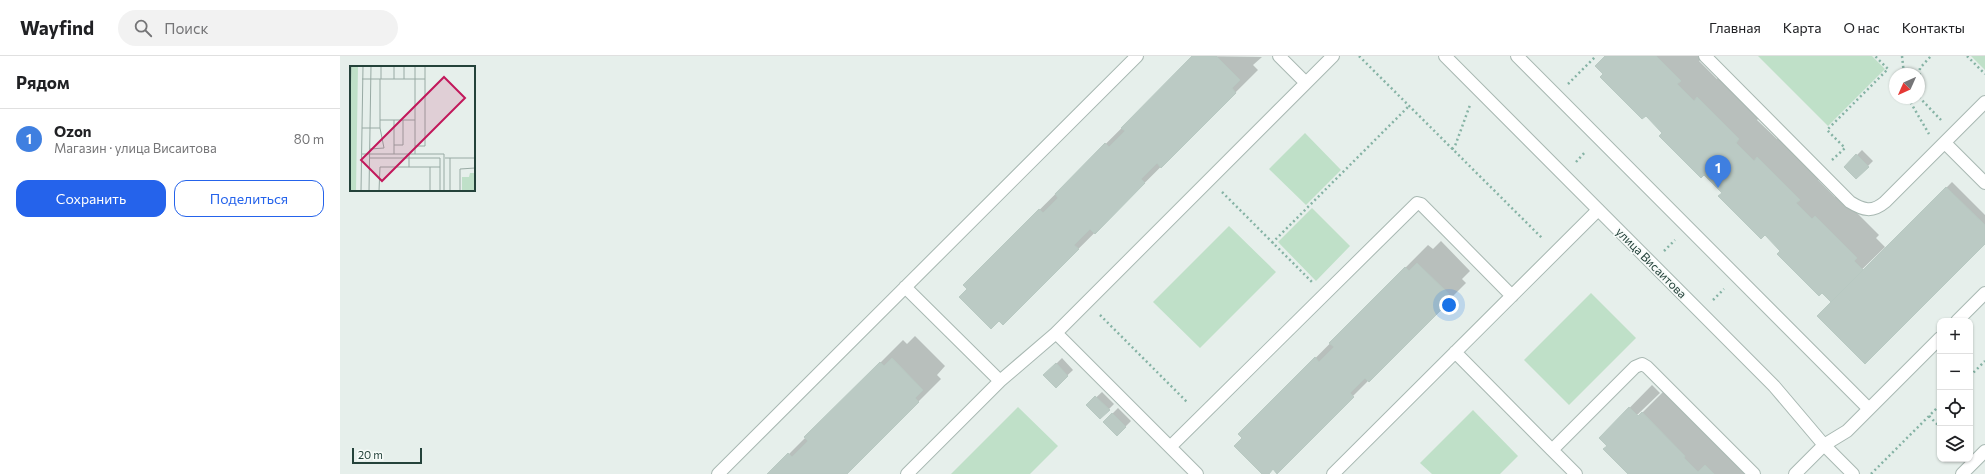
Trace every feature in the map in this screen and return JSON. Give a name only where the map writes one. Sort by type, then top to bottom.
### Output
[{"type":"street","points":[[718,474],[1137,56]]},
{"type":"street","points":[[1279,56],[1306,83]]},
{"type":"street","points":[[907,474],[1000,381],[1056,333],[1333,56]]},
{"type":"street","name":"улица Висаитова","points":[[1445,56],[1774,386],[1824,445],[1853,474]]},
{"type":"street","points":[[1517,56],[1870,409]]},
{"type":"street","points":[[1705,56],[1850,202],[1862,209],[1871,210],[1878,208],[1885,202],[1985,102]]},
{"type":"street","points":[[1941,146],[1985,183]]},
{"type":"street","points":[[1170,447],[1417,203],[1420,204],[1512,296]]},
{"type":"street","points":[[1333,474],[1598,210]]},
{"type":"street","points":[[905,287],[1000,381]]},
{"type":"street","points":[[1961,318],[1985,294]]},
{"type":"street","points":[[1056,333],[1197,474]]},
{"type":"street","points":[[1796,474],[1824,445],[1847,431],[1937,341]]},
{"type":"street","points":[[1455,352],[1576,474]]},
{"type":"street","points":[[1552,450],[1635,366],[1642,364],[1647,367],[1754,474]]},
{"type":"street","points":[[1962,474],[1985,451]]},
{"type":"path","points":[[1359,56],[1556,252]]},
{"type":"path","points":[[1556,95],[1596,56]]},
{"type":"path","points":[[1821,172],[1845,148],[1827,130],[1888,69],[1875,56]]},
{"type":"path","points":[[1902,56],[1903,68]]},
{"type":"path","points":[[1920,68],[1931,56]]},
{"type":"path","points":[[1967,56],[1985,74]]},
{"type":"path","points":[[1452,149],[1455,146],[1472,101],[1481,92]]},
{"type":"path","points":[[1925,103],[1954,133]]},
{"type":"path","points":[[1912,104],[1941,146]]},
{"type":"path","points":[[1272,243],[1409,106]]},
{"type":"path","points":[[1571,167],[1588,150]]},
{"type":"path","points":[[1209,179],[1324,294]]},
{"type":"path","points":[[1659,256],[1676,239]]},
{"type":"path","points":[[1708,305],[1725,288]]},
{"type":"path","points":[[1087,302],[1201,416]]},
{"type":"path","points":[[1973,373],[1985,362]]},
{"type":"path","points":[[1871,474],[1937,409]]},
{"type":"path","points":[[1929,416],[1939,426]]},
{"type":"green space","points":[[1758,56],[1872,56],[1885,69],[1828,126]]},
{"type":"green space","points":[[1971,56],[1985,56],[1985,70]]},
{"type":"green space","points":[[1305,133],[1341,170],[1306,205],[1269,169]]},
{"type":"green space","points":[[1312,208],[1350,246],[1316,281],[1278,242]]},
{"type":"green space","points":[[1229,226],[1276,272],[1200,348],[1153,302]]},
{"type":"green space","points":[[1591,293],[1636,338],[1569,405],[1524,360]]},
{"type":"green space","points":[[1018,407],[1058,446],[1030,474],[951,474]]},
{"type":"green space","points":[[1473,410],[1518,456],[1500,474],[1432,474],[1420,463]]},
{"type":"building","points":[[1192,56],[1216,56],[1240,80],[1232,88],[1236,93],[1161,168],[1157,163],[1141,179],[1145,183],[1095,234],[1090,229],[1074,245],[1079,249],[1003,325],[999,321],[991,329],[959,297],[967,289],[963,285],[1039,209],[1043,213],[1058,198],[1055,194],[1105,143],[1109,147],[1125,131],[1121,128]]},
{"type":"building","points":[[1605,56],[1656,56],[1681,81],[1677,84],[1694,101],[1697,97],[1739,139],[1736,143],[1754,161],[1757,157],[1800,200],[1796,203],[1812,219],[1815,216],[1857,258],[1854,261],[1863,270],[1831,302],[1822,293],[1819,296],[1777,254],[1780,251],[1765,235],[1761,239],[1718,196],[1722,193],[1704,175],[1701,178],[1659,136],[1662,133],[1646,116],[1642,119],[1600,77],[1603,74],[1595,66]]},
{"type":"building","points":[[1856,154],[1869,167],[1856,179],[1844,167]]},
{"type":"building","points":[[1946,187],[1985,225],[1985,244],[1865,364],[1817,316]]},
{"type":"building","points":[[1417,263],[1449,294],[1441,302],[1445,306],[1369,382],[1365,378],[1350,393],[1354,397],[1277,474],[1273,469],[1269,474],[1262,474],[1234,446],[1242,438],[1238,434],[1315,357],[1319,362],[1334,347],[1329,343],[1405,267],[1409,271]]},
{"type":"building","points":[[892,358],[923,390],[915,398],[919,402],[847,474],[767,474],[788,453],[792,457],[808,441],[804,437],[880,362],[884,366]]},
{"type":"building","points":[[1056,363],[1068,376],[1056,388],[1043,375]]},
{"type":"building","points":[[1095,396],[1110,410],[1100,419],[1086,405]]},
{"type":"building","points":[[1629,407],[1638,416],[1642,412],[1685,456],[1684,458],[1698,472],[1705,465],[1714,474],[1628,474],[1603,449],[1607,446],[1599,438]]},
{"type":"building","points":[[1112,413],[1126,427],[1117,436],[1103,422]]},
{"type":"place","name":"Ozon","points":[[1718,188]]}]
